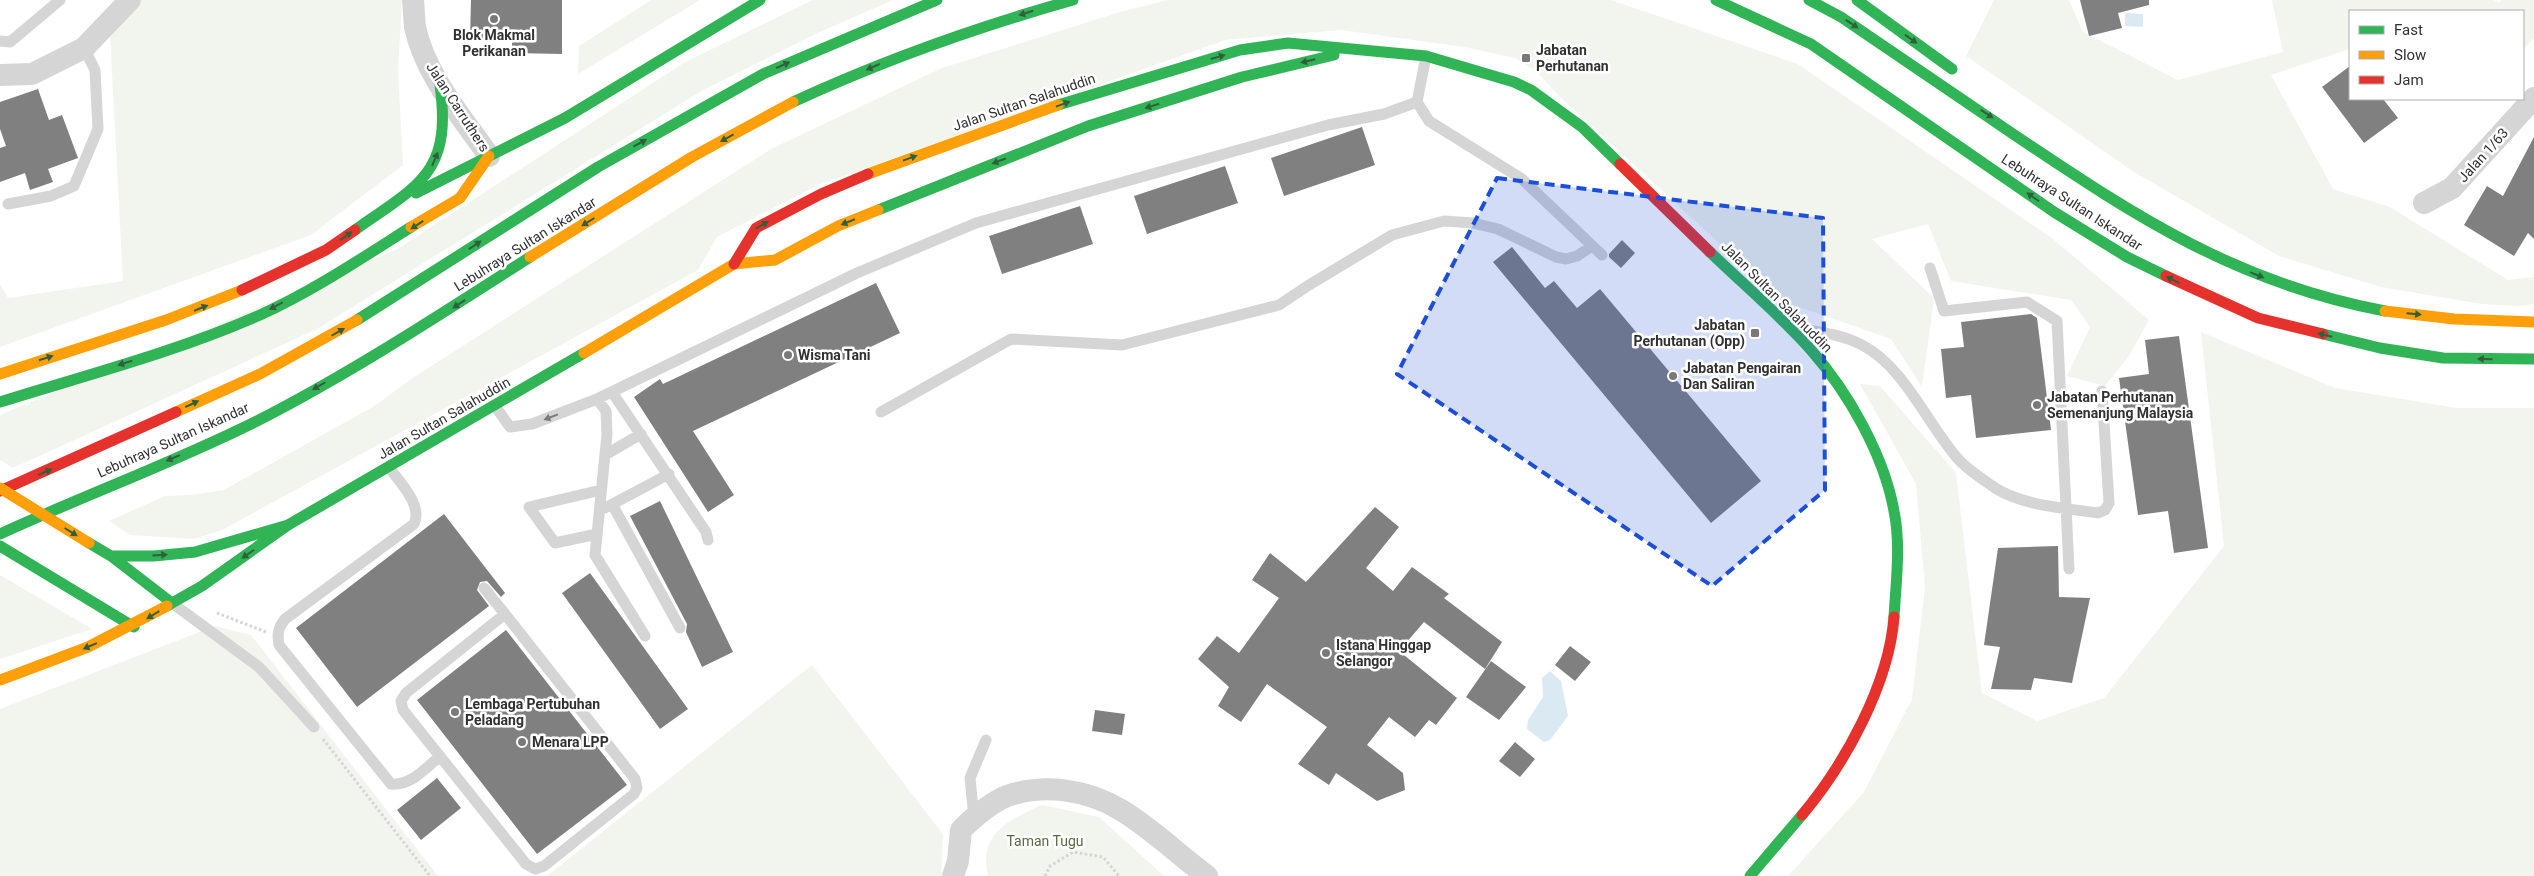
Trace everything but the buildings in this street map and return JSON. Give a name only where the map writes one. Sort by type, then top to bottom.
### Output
[{"type":"main road","points":[[390,206],[565,118],[760,0]]},
{"type":"main road","name":"Lebuhraya Sultan Iskandar","points":[[0,490],[251,378],[355,322],[598,167],[763,74],[900,14],[937,0]]},
{"type":"main road","name":"Lebuhraya Sultan Iskandar","points":[[0,534],[207,443],[289,404],[426,324],[673,168],[788,105],[902,55],[978,28],[1073,0]]},
{"type":"main road","name":"Lebuhraya Sultan Iskandar","points":[[1716,0],[1811,44],[2054,212],[2127,256],[2204,296],[2258,318],[2380,348],[2443,358],[2534,359]]},
{"type":"main road","name":"Lebuhraya Sultan Iskandar","points":[[1809,0],[1841,17],[2149,224],[2228,263],[2267,279],[2326,297],[2392,312],[2517,323],[2534,322]]},
{"type":"main road","points":[[1857,0],[1965,79]]},
{"type":"main road","name":"Jalan Sultan Salahuddin","points":[[734,264],[756,228],[821,194],[885,167],[1084,96],[1240,50],[1288,43],[1426,56],[1514,82],[1554,104],[1582,127],[1811,350],[1837,383],[1857,417],[1886,481],[1894,511],[1896,550],[1892,641],[1857,727],[1832,774],[1785,836],[1750,876]]},
{"type":"main road","name":"Jalan Sultan Salahuddin","points":[[0,680],[41,667],[134,626],[202,586],[288,525],[495,406],[734,264],[775,260],[838,226],[1088,126],[1242,77],[1355,50]]},
{"type":"main road","points":[[0,374],[177,317],[251,287],[327,250],[390,206],[432,167],[444,132],[445,118],[440,85]]},
{"type":"main road","points":[[2034,133],[2149,224]]},
{"type":"main road","points":[[0,402],[199,340],[261,314],[323,281],[460,198],[489,156]]},
{"type":"main road","points":[[0,490],[112,556],[172,603]]},
{"type":"main road","points":[[112,556],[154,556],[195,552],[288,525]]},
{"type":"main road","points":[[0,546],[134,626]]},
{"type":"street","points":[[0,75],[32,74],[84,48],[130,0]]},
{"type":"street","name":"Jalan Carruthers","points":[[413,0],[415,27],[420,43],[440,85],[489,156]]},
{"type":"street","name":"Jalan 1/63","points":[[2424,203],[2452,188],[2534,98]]},
{"type":"street","points":[[953,876],[958,861],[961,830],[974,818],[1006,797],[1042,789],[1086,793],[1122,810],[1206,876]]},
{"type":"lane","points":[[0,41],[10,42],[60,0]]},
{"type":"lane","points":[[8,204],[51,196],[74,186],[87,162],[98,129],[95,70],[84,48]]},
{"type":"lane","points":[[1426,56],[1417,102],[1429,121],[1522,179],[1602,256]]},
{"type":"lane","points":[[495,406],[510,427],[532,424],[597,399],[857,273],[976,223],[1328,125],[1384,114],[1417,102]]},
{"type":"lane","points":[[881,412],[1011,339],[1122,345],[1279,305],[1309,284],[1392,235],[1444,221],[1472,223],[1498,229],[1556,257],[1566,259],[1577,256],[1592,246]]},
{"type":"lane","points":[[1930,268],[1944,311],[2027,302],[2057,321],[2069,569]]},
{"type":"lane","points":[[1789,327],[1838,335],[1864,346],[1888,366],[1960,461],[1996,488],[2020,499],[2098,513],[2105,510],[2109,503],[2102,391]]},
{"type":"lane","points":[[612,392],[669,474],[706,532],[708,540]]},
{"type":"lane","points":[[597,399],[606,411],[605,455],[595,555],[645,636]]},
{"type":"lane","points":[[605,455],[641,434]]},
{"type":"lane","points":[[389,467],[417,507],[418,516],[414,524],[285,619],[279,627],[277,636],[285,652],[385,779],[391,784],[401,785],[412,780],[440,756]]},
{"type":"lane","points":[[600,511],[669,474]]},
{"type":"lane","points":[[597,534],[555,543],[529,507],[602,490]]},
{"type":"lane","points":[[612,504],[680,628]]},
{"type":"lane","points":[[484,588],[635,779],[637,788],[634,794],[544,866],[535,870],[526,864],[403,710],[401,700],[406,693],[504,614]]},
{"type":"lane","points":[[172,603],[259,667],[314,727]]},
{"type":"lane","points":[[974,818],[970,778],[986,740]]},
{"type":"path","points":[[217,613],[277,636]]},
{"type":"path","points":[[314,727],[430,876]]},
{"type":"path","points":[[1045,876],[1050,866],[1073,852],[1103,857],[1119,876]]},
{"type":"highlighted area","points":[[1497,178],[1823,218],[1825,490],[1712,586],[1397,374]]},
{"type":"green space","points":[[121,0],[402,0],[398,69],[403,165],[311,235],[0,347],[0,284],[8,298],[123,281],[109,16]]},
{"type":"green space","points":[[651,0],[700,0],[578,74],[579,46]]},
{"type":"green space","points":[[813,0],[893,0],[813,35],[703,90],[317,329],[13,468],[0,460],[0,416],[2,414],[396,250],[685,62]]},
{"type":"green space","points":[[1168,0],[1611,0],[1798,64],[2053,239],[2149,320],[2129,356],[2105,386],[2067,376],[2090,327],[2071,300],[1951,281],[1928,224],[1872,239],[1934,298],[1922,387],[1891,339],[1782,301],[1558,95],[1537,72],[1515,58],[1464,47],[1341,30],[1225,40],[818,185],[717,237],[698,270],[222,530],[194,539],[130,535],[109,521],[165,496],[191,495],[224,490],[376,405],[411,379],[771,149],[942,68],[1120,12]]},
{"type":"green space","points":[[1994,0],[2069,0],[2083,32],[2178,80],[2283,52],[2272,0],[2494,0],[2499,3],[2502,0],[2534,0],[2534,39],[2524,48],[2524,10],[2349,10],[2349,49],[2271,75],[2333,189],[2390,207],[2508,280],[2534,277],[2534,304],[2520,306],[2482,304],[2381,287],[2279,256],[2134,172],[1966,56]]},
{"type":"green space","points":[[2201,332],[2335,388],[2457,408],[2534,408],[2534,876],[1788,876],[1864,792],[1912,699],[1925,587],[1916,484],[1860,384],[1880,386],[1956,473],[1982,693],[2037,721],[2104,698],[2224,546]]},
{"type":"green space","points":[[0,575],[92,629],[0,659]]},
{"type":"green space","points":[[215,626],[251,635],[438,876],[0,876],[0,709]]},
{"type":"green space","points":[[812,665],[943,834],[941,876],[547,876]]},
{"type":"green space","name":"Taman Tugu","points":[[1042,805],[1099,817],[1164,876],[988,876],[987,849],[998,830],[1007,823]]},
{"type":"shaded area","points":[[2125,13],[2143,14],[2143,27],[2125,26]]},
{"type":"shaded area","points":[[1550,671],[1561,681],[1568,716],[1550,740],[1544,742],[1527,729],[1528,720],[1543,697],[1542,678]]},
{"type":"traffic: fast","points":[[416,193],[565,118],[760,0]]},
{"type":"traffic: fast","points":[[357,320],[598,167],[763,74],[937,0]]},
{"type":"traffic: fast","points":[[793,102],[931,45],[1073,0]]},
{"type":"traffic: fast","points":[[1716,0],[1811,44],[2054,212],[2127,257],[2166,276]]},
{"type":"traffic: fast","points":[[1809,0],[1841,17],[2104,194],[2191,244],[2235,265],[2282,283],[2332,299],[2385,311]]},
{"type":"traffic: fast","points":[[1857,0],[1952,69]]},
{"type":"traffic: fast","points":[[1058,105],[1240,50],[1288,43],[1426,56],[1514,82],[1531,90],[1582,127],[1620,164]]},
{"type":"traffic: fast","points":[[878,210],[1088,126],[1242,77],[1334,55]]},
{"type":"traffic: fast","points":[[355,230],[414,187],[436,157],[441,138],[440,85]]},
{"type":"traffic: fast","points":[[0,402],[164,352],[260,315],[318,285],[411,227]]},
{"type":"traffic: fast","points":[[1710,252],[1774,312],[1811,350],[1838,385],[1863,425],[1882,468],[1894,511],[1898,550],[1894,617]]},
{"type":"traffic: fast","points":[[0,534],[193,451],[292,403],[361,363],[530,257]]},
{"type":"traffic: fast","points":[[2323,334],[2380,348],[2443,358],[2534,359]]},
{"type":"traffic: fast","points":[[172,603],[202,586],[288,525],[584,353]]},
{"type":"traffic: fast","points":[[111,556],[154,556],[195,552],[288,525]]},
{"type":"traffic: fast","points":[[89,543],[111,556],[172,603],[167,606]]},
{"type":"traffic: fast","points":[[0,546],[134,627]]},
{"type":"traffic: fast","points":[[1750,876],[1802,815]]},
{"type":"traffic: slow","points":[[530,257],[692,157],[793,102]]},
{"type":"traffic: slow","points":[[868,174],[1058,105]]},
{"type":"traffic: slow","points":[[411,227],[460,198],[489,156]]},
{"type":"traffic: slow","points":[[584,353],[734,264],[775,260],[838,226],[878,210]]},
{"type":"traffic: slow","points":[[0,374],[166,320],[242,290]]},
{"type":"traffic: slow","points":[[2385,311],[2454,319],[2534,322]]},
{"type":"traffic: slow","points":[[176,412],[260,374],[357,320]]},
{"type":"traffic: slow","points":[[0,488],[89,543]]},
{"type":"traffic: slow","points":[[0,680],[88,647],[167,606]]},
{"type":"traffic: jam","points":[[1620,164],[1710,252]]},
{"type":"traffic: jam","points":[[734,264],[756,228],[821,194],[868,174]]},
{"type":"traffic: jam","points":[[242,290],[326,250],[355,230]]},
{"type":"traffic: jam","points":[[2166,276],[2258,318],[2323,334]]},
{"type":"traffic: jam","points":[[0,491],[176,412]]},
{"type":"traffic: jam","points":[[1802,815],[1834,772],[1862,722],[1884,669],[1894,617]]},
{"type":"place","name":"Blok Makmal Perikanan","points":[[494,19]]},
{"type":"place","name":"Jabatan Perhutanan","points":[[1526,58]]},
{"type":"place","name":"Jabatan Perhutanan (Opp)","points":[[1755,333]]},
{"type":"place","name":"Wisma Tani","points":[[788,355]]},
{"type":"place","name":"Jabatan Pengairan Dan Saliran","points":[[1673,376]]},
{"type":"place","name":"Jabatan Perhutanan Semenanjung Malaysia","points":[[2037,405]]},
{"type":"place","name":"Istana Hinggap Selangor","points":[[1326,653]]},
{"type":"place","name":"Lembaga Pertubuhan Peladang","points":[[455,712]]},
{"type":"place","name":"Menara LPP","points":[[522,742]]}]
